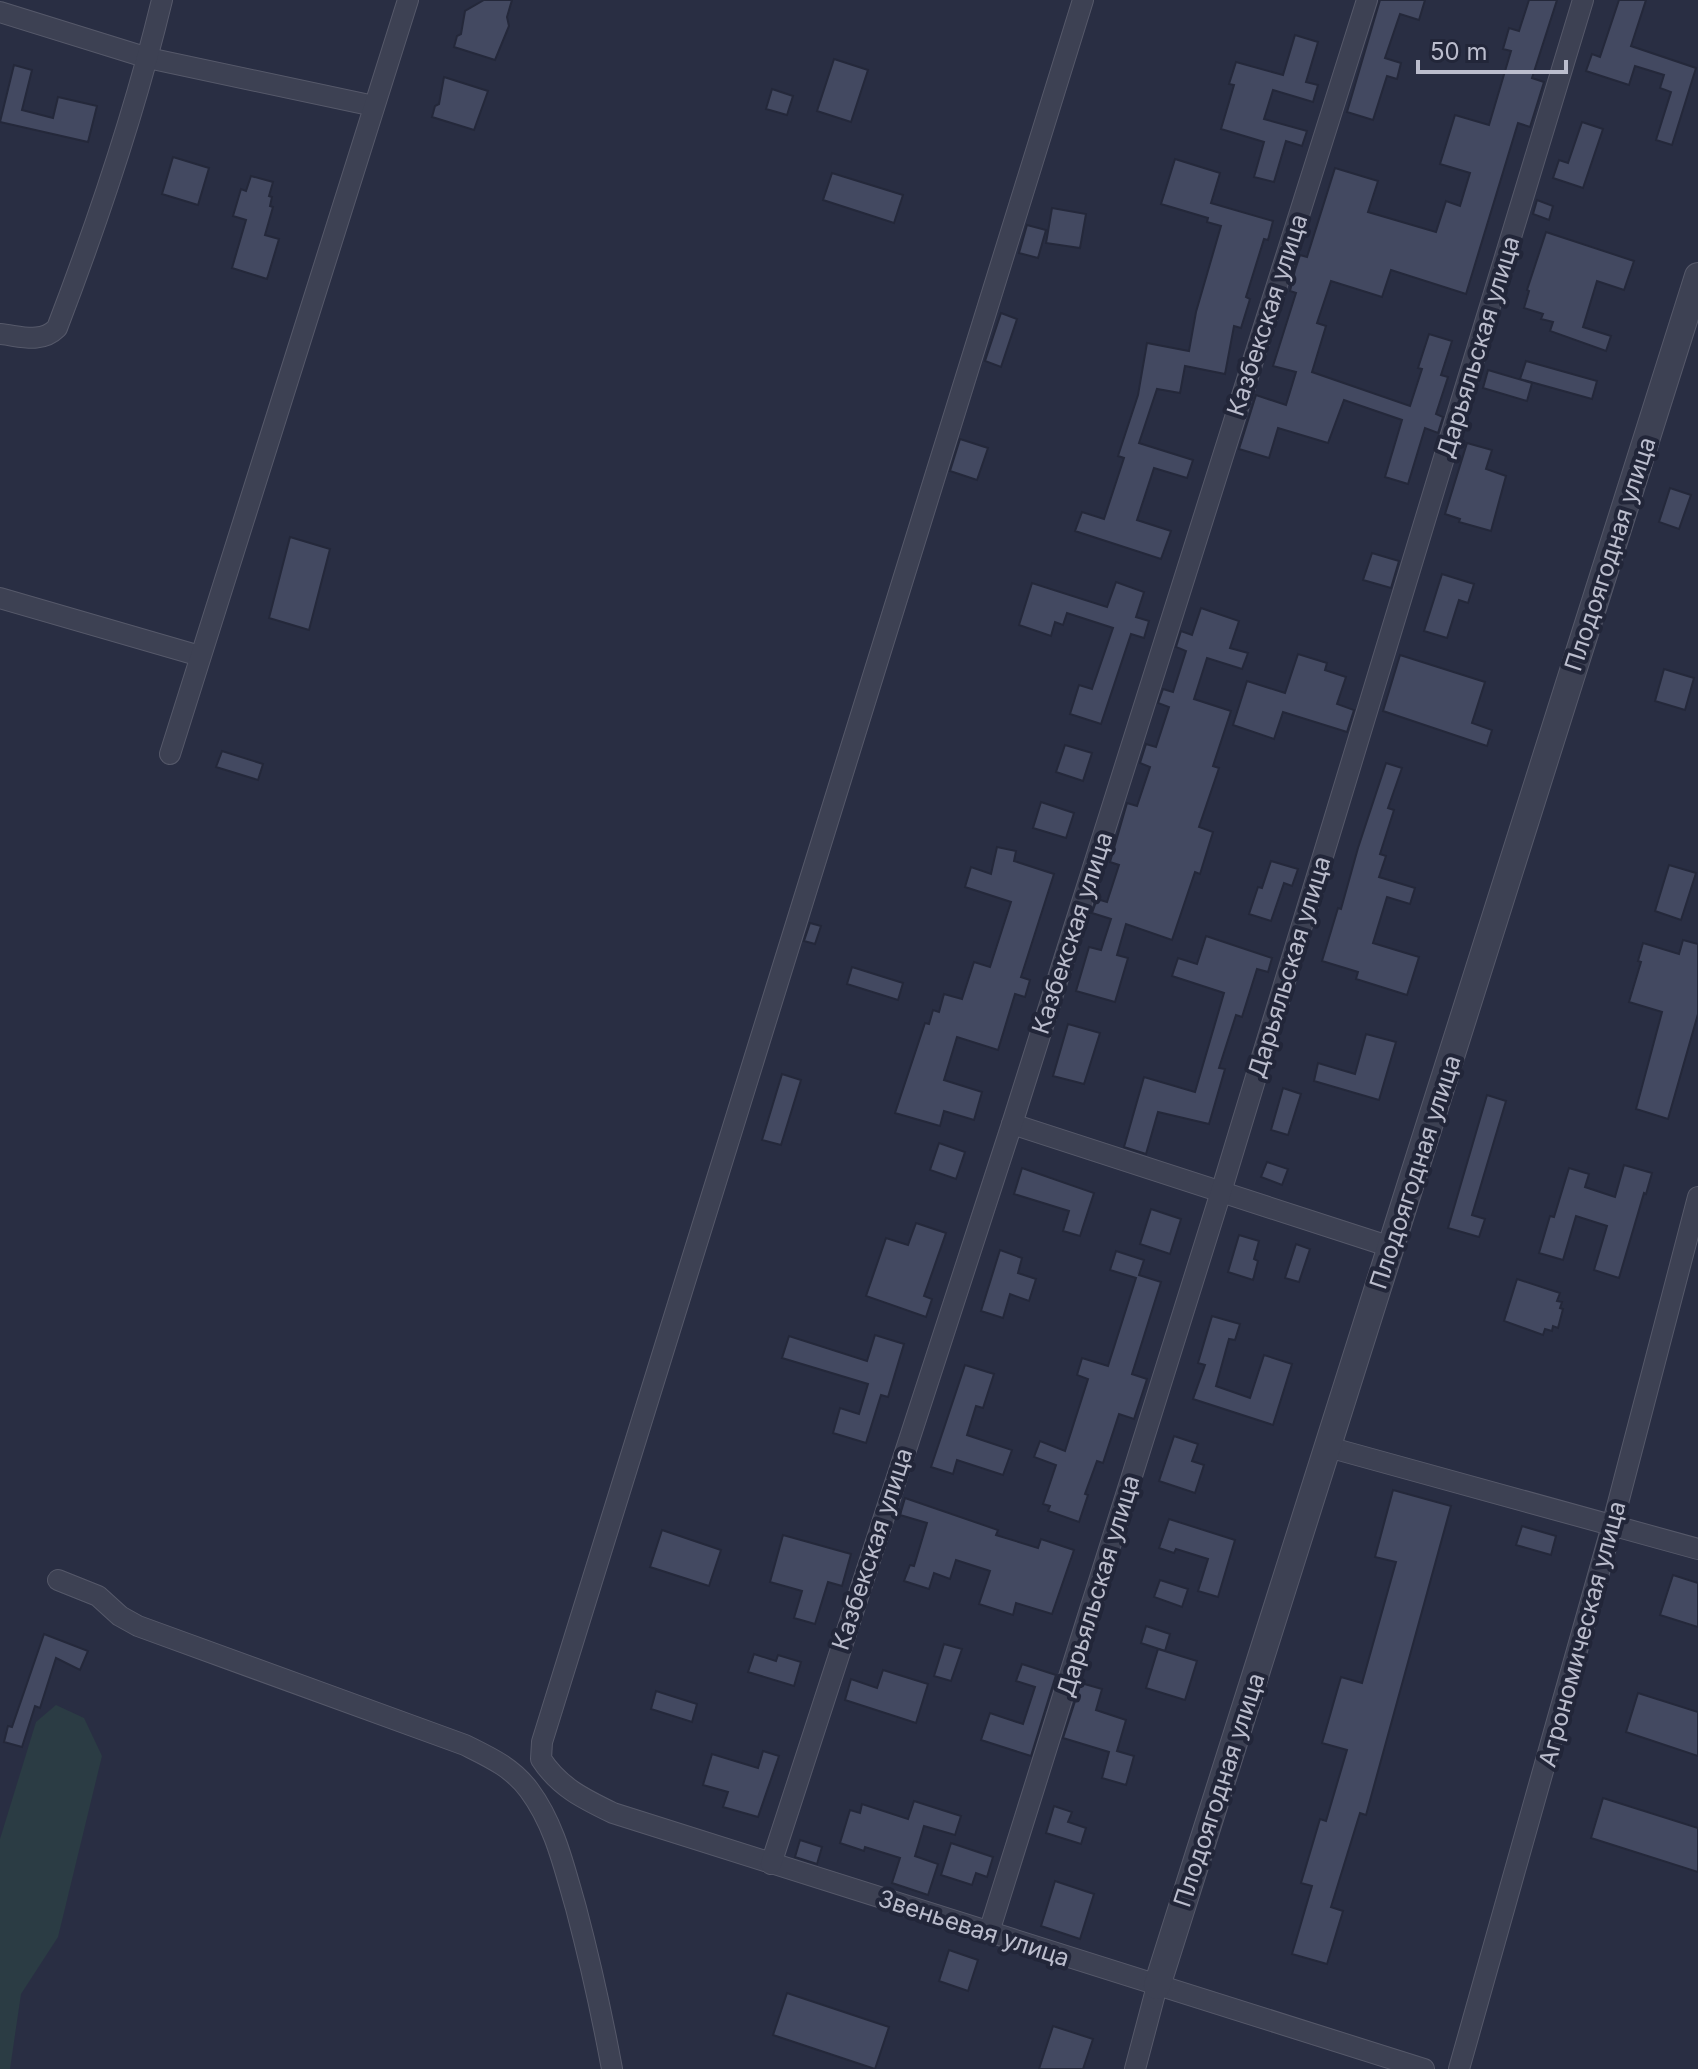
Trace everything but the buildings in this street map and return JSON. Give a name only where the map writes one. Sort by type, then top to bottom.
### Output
[{"type":"street","points":[[0,334],[41,339],[57,328],[95,227],[148,58],[162,0]]},
{"type":"street","points":[[170,754],[408,0]]},
{"type":"street","name":"Звеньевая улица","points":[[1083,0],[547,1727],[541,1759],[559,1782],[581,1798],[613,1813],[1424,2069]]},
{"type":"street","name":"Казбекская улица","points":[[771,1864],[1012,1124],[1367,0]]},
{"type":"street","name":"Дарьяльская улица","points":[[989,1932],[1221,1192],[1583,0]]},
{"type":"street","points":[[0,12],[148,58],[374,106]]},
{"type":"street","name":"Плодоягодная улица","points":[[1135,2069],[1157,1986],[1698,276]]},
{"type":"street","points":[[0,598],[200,656]]},
{"type":"street","points":[[1012,1124],[1391,1247]]},
{"type":"street","name":"Агрономическая улица","points":[[1459,2069],[1612,1526],[1698,1197]]},
{"type":"street","points":[[1328,1447],[1698,1549]]},
{"type":"street","points":[[58,1580],[98,1596],[120,1616],[138,1626],[465,1745],[505,1765],[528,1788],[548,1818],[587,1952],[612,2069]]},
{"type":"shaded area","points":[[56,1705],[84,1718],[102,1756],[58,1937],[21,1994],[10,2069],[0,2069],[0,1839],[36,1722]]}]
